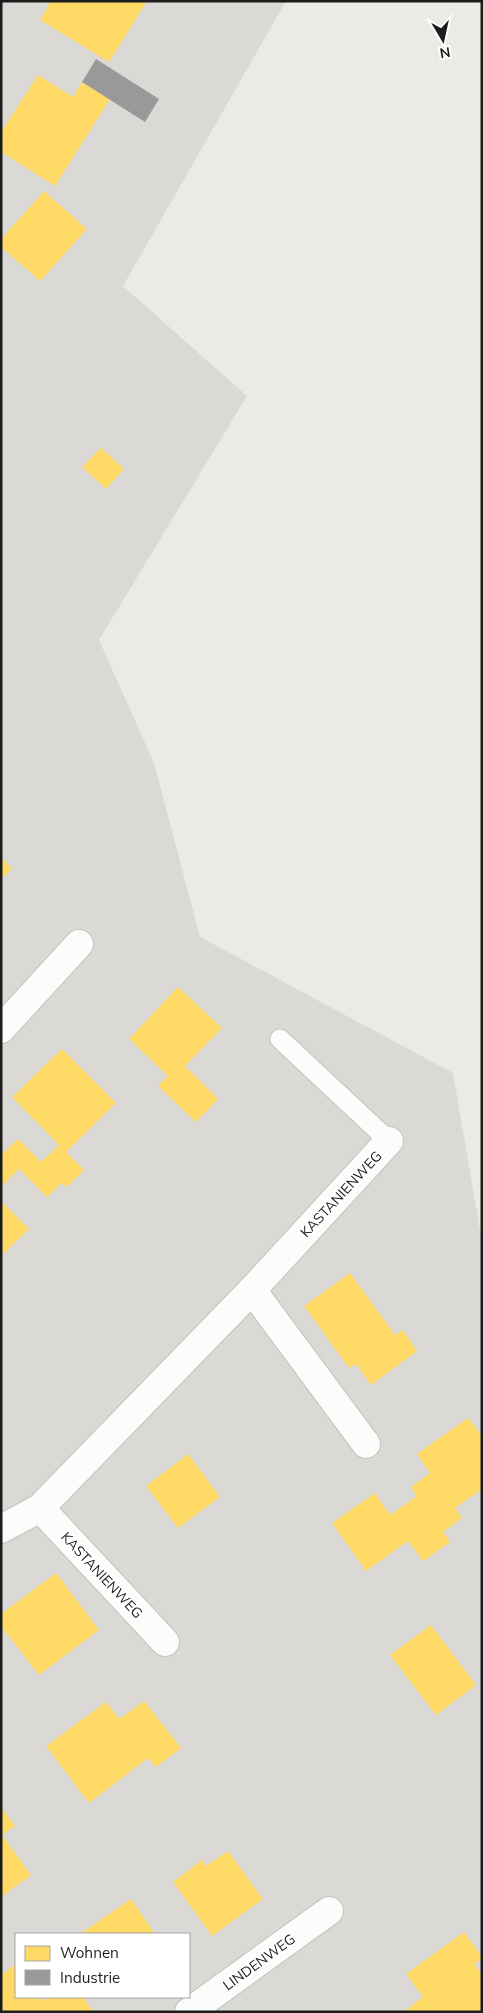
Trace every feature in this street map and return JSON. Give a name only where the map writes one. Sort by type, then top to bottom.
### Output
[{"type":"street","points":[[1,1029],[79,944]]},
{"type":"street","name":"KASTANIENWEG","points":[[1,1529],[40,1508],[252,1290],[389,1141]]},
{"type":"street","points":[[252,1290],[366,1444]]},
{"type":"street","name":"KASTANIENWEG","points":[[40,1508],[165,1642]]},
{"type":"street","name":"LINDENWEG","points":[[189,2012],[329,1911]]},
{"type":"lane","name":"KASTANIENWEG","points":[[280,1039],[389,1141]]},
{"type":"shaded area","points":[[1,1],[286,1],[123,286],[247,396],[99,640],[154,763],[200,937],[453,1073],[482,1242],[482,2012],[1,2012]]},
{"type":"building: Wohnen","points":[[51,1],[147,1],[109,62],[40,20]]},
{"type":"building: Wohnen","points":[[38,75],[73,97],[82,82],[110,99],[55,186],[1,152],[1,132]]},
{"type":"building: Wohnen","points":[[44,191],[87,229],[40,281],[1,247],[1,239]]},
{"type":"building: Wohnen","points":[[101,448],[124,469],[106,489],[82,467]]},
{"type":"building: Wohnen","points":[[1,857],[12,869],[1,879]]},
{"type":"building: Wohnen","points":[[178,987],[222,1028],[185,1066],[218,1099],[196,1122],[158,1086],[168,1076],[129,1039]]},
{"type":"building: Wohnen","points":[[62,1049],[116,1103],[66,1152],[84,1170],[67,1187],[62,1183],[47,1197],[19,1169],[1,1187],[1,1151],[3,1153],[18,1139],[41,1162],[59,1145],[12,1097]]},
{"type":"building: Wohnen","points":[[1,1201],[29,1229],[3,1254],[1,1252]]},
{"type":"building: Wohnen","points":[[350,1273],[395,1335],[403,1330],[417,1351],[371,1385],[356,1364],[349,1368],[304,1306]]},
{"type":"building: Wohnen","points":[[468,1418],[482,1436],[482,1489],[455,1508],[462,1518],[443,1532],[450,1542],[423,1561],[408,1541],[366,1571],[332,1523],[375,1493],[390,1515],[417,1496],[411,1487],[430,1473],[417,1454]]},
{"type":"building: Wohnen","points":[[188,1454],[220,1497],[178,1528],[146,1486]]},
{"type":"building: Wohnen","points":[[56,1573],[99,1630],[39,1675],[1,1626],[1,1614]]},
{"type":"building: Wohnen","points":[[431,1625],[476,1685],[436,1715],[390,1655]]},
{"type":"building: Wohnen","points":[[144,1701],[181,1748],[156,1767],[148,1758],[89,1803],[46,1746],[106,1702],[119,1719]]},
{"type":"building: Wohnen","points":[[1,1807],[15,1826],[2,1835],[31,1875],[1,1897]]},
{"type":"building: Wohnen","points":[[228,1851],[263,1899],[212,1936],[173,1882],[202,1860],[206,1866]]},
{"type":"building: Wohnen","points":[[131,1899],[154,1933],[81,1933]]},
{"type":"building: Wohnen","points":[[464,1932],[482,1957],[482,1959],[474,1964],[482,1974],[482,2012],[403,2012],[423,1997],[406,1974]]},
{"type":"building: Wohnen","points":[[15,1965],[15,1998],[40,1998],[42,2001],[47,1998],[86,1998],[84,1999],[94,2012],[1,2012],[1,1975]]},
{"type":"building: Industrie","points":[[96,59],[159,99],[145,122],[82,82]]}]
